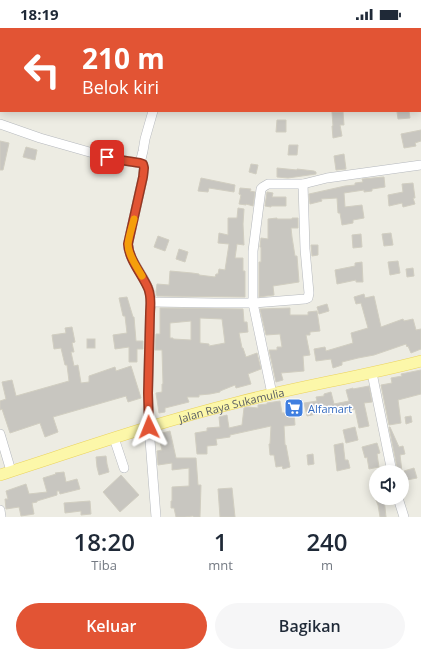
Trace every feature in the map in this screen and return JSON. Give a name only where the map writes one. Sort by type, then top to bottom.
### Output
[{"type":"main road","name":"Jalan Raya Sukamulia","points":[[5,473],[149,427],[234,403],[421,361]]},
{"type":"street","points":[[140,163],[153,112]]},
{"type":"street","points":[[0,124],[40,138],[107,157],[143,164],[143,177],[128,244],[131,256],[150,293],[151,302],[148,393],[156,517]]},
{"type":"street","points":[[272,394],[253,303],[253,251],[261,189],[268,184],[303,184],[327,178],[421,165]]},
{"type":"street","points":[[151,302],[215,304],[253,303],[308,298],[303,184]]},
{"type":"street","points":[[372,373],[391,465]]},
{"type":"street","points":[[0,434],[5,473]]},
{"type":"street","points":[[114,438],[124,468]]},
{"type":"street","points":[[400,505],[404,517]]},
{"type":"street","points":[[0,510],[1,517]]},
{"type":"building","points":[[332,112],[343,112],[344,125],[340,125],[342,136],[333,138],[332,126]]},
{"type":"building","points":[[397,112],[409,112],[410,118],[398,119]]},
{"type":"building","points":[[277,120],[286,120],[286,132],[276,132]]},
{"type":"building","points":[[421,130],[421,141],[415,143],[416,146],[404,148],[401,134]]},
{"type":"building","points":[[0,141],[9,143],[3,170],[0,170]]},
{"type":"building","points":[[289,145],[298,145],[297,155],[288,155]]},
{"type":"building","points":[[26,147],[37,150],[35,160],[23,157]]},
{"type":"building","points":[[344,154],[346,169],[336,170],[334,156]]},
{"type":"building","points":[[251,164],[258,165],[256,174],[249,172]]},
{"type":"building","points":[[277,168],[314,171],[316,174],[288,178],[277,177]]},
{"type":"building","points":[[384,177],[385,187],[372,189],[372,191],[364,192],[364,190],[344,193],[345,207],[362,205],[364,218],[353,220],[353,223],[342,225],[340,213],[338,213],[337,198],[321,199],[322,201],[310,204],[309,194],[355,185],[355,183],[363,182],[362,179]]},
{"type":"building","points":[[201,178],[235,185],[234,192],[209,188],[208,192],[198,191]]},
{"type":"building","points":[[413,183],[415,198],[413,198],[415,204],[403,207],[402,203],[389,206],[388,195],[403,192],[402,184]]},
{"type":"building","points":[[240,188],[251,189],[250,191],[255,192],[253,206],[239,204],[241,195],[239,194]]},
{"type":"building","points":[[267,192],[273,193],[272,197],[286,197],[286,206],[265,206]]},
{"type":"building","points":[[238,208],[244,209],[244,245],[237,244],[235,258],[243,258],[243,271],[245,271],[245,297],[157,296],[157,284],[169,285],[170,271],[215,277],[216,274],[218,274],[219,269],[225,270],[229,244],[218,243],[219,233],[228,235],[228,218],[237,218]]},
{"type":"building","points":[[298,218],[298,228],[291,228],[295,256],[297,256],[299,282],[273,286],[274,295],[259,297],[261,238],[268,239],[268,219]]},
{"type":"building","points":[[391,233],[393,245],[384,246],[382,234]]},
{"type":"building","points":[[361,234],[362,247],[353,248],[352,235]]},
{"type":"building","points":[[158,236],[169,240],[165,251],[154,247]]},
{"type":"building","points":[[311,245],[318,245],[318,255],[312,256]]},
{"type":"building","points":[[179,249],[188,252],[185,262],[176,259]]},
{"type":"building","points":[[398,261],[400,273],[390,275],[388,262]]},
{"type":"building","points":[[362,262],[363,282],[356,282],[356,280],[337,284],[335,270],[355,266],[355,263]]},
{"type":"building","points":[[413,268],[414,276],[407,277],[406,269]]},
{"type":"building","points":[[364,294],[365,298],[374,296],[381,327],[403,319],[404,321],[413,319],[416,330],[421,329],[421,349],[411,353],[406,344],[374,355],[342,362],[342,365],[333,368],[331,359],[316,361],[314,349],[325,347],[326,351],[353,343],[351,333],[368,328],[361,303],[356,304],[354,297]]},
{"type":"building","points":[[127,297],[134,317],[136,341],[143,341],[143,349],[137,349],[137,362],[129,362],[129,347],[115,349],[113,335],[127,333],[125,316],[123,316],[119,298]]},
{"type":"building","points":[[327,304],[329,311],[319,314],[317,307]]},
{"type":"building","points":[[160,308],[243,309],[244,322],[247,322],[248,332],[239,333],[242,348],[246,357],[257,353],[261,369],[248,374],[251,384],[236,388],[235,385],[220,392],[199,395],[199,397],[187,397],[189,402],[165,408],[165,412],[159,413],[156,393],[162,392],[162,350],[155,350],[156,334],[160,334]],"holes":[[[200,318],[222,319],[225,343],[209,346],[209,344],[200,343]],[[191,321],[191,340],[170,338],[170,323]]]},
{"type":"building","points":[[290,308],[290,315],[308,315],[308,312],[317,311],[320,331],[310,332],[310,335],[306,335],[310,355],[303,356],[304,371],[281,373],[283,380],[276,382],[269,350],[277,350],[277,347],[282,347],[280,334],[266,335],[260,309]]},
{"type":"building","points":[[72,327],[75,342],[72,343],[74,352],[71,352],[74,366],[78,365],[81,383],[89,382],[89,376],[115,367],[116,371],[131,366],[141,398],[128,402],[126,396],[53,417],[58,432],[45,437],[40,423],[10,433],[2,409],[0,410],[0,401],[6,399],[2,382],[12,380],[16,396],[69,381],[67,365],[65,365],[61,348],[54,349],[52,335],[66,333],[65,328]]},
{"type":"building","points":[[87,339],[95,339],[95,348],[87,348]]},
{"type":"building","points":[[421,370],[421,394],[398,400],[401,423],[389,425],[381,385],[392,383],[391,378],[402,376],[401,374]]},
{"type":"building","points":[[369,386],[372,402],[364,403],[369,426],[359,428],[355,409],[328,415],[327,412],[307,416],[304,403],[317,401],[316,397],[324,396],[324,394],[331,392],[334,404],[349,401],[346,390]]},
{"type":"building","points":[[280,401],[282,413],[294,412],[295,425],[284,426],[285,445],[290,467],[283,469],[282,466],[276,467],[274,455],[270,455],[269,444],[271,426],[230,435],[230,437],[216,439],[217,445],[207,446],[207,454],[197,454],[195,433],[207,431],[207,428],[220,427],[219,417],[227,415],[229,428],[242,425],[244,408],[258,408],[258,405]]},
{"type":"building","points":[[411,416],[412,422],[406,424],[405,417]]},
{"type":"building","points":[[355,427],[358,440],[346,443],[343,430]]},
{"type":"building","points":[[389,427],[399,447],[403,446],[405,454],[400,455],[401,465],[397,465]]},
{"type":"building","points":[[170,431],[176,458],[196,458],[198,485],[201,485],[200,517],[176,517],[174,508],[171,508],[172,487],[189,486],[189,468],[172,470],[172,463],[158,465],[157,451],[162,450],[158,434]]},
{"type":"building","points":[[343,443],[345,460],[348,460],[350,468],[337,471],[334,445]]},
{"type":"building","points":[[377,443],[380,453],[377,454],[379,465],[369,465],[369,469],[367,457],[365,458],[362,447]]},
{"type":"building","points":[[313,454],[314,464],[308,465],[307,455]]},
{"type":"building","points":[[106,456],[109,472],[99,475],[96,457]]},
{"type":"building","points":[[414,468],[417,478],[409,480],[409,470]]},
{"type":"building","points":[[64,472],[66,482],[77,479],[80,489],[60,494],[59,491],[57,491],[57,495],[32,503],[34,514],[21,516],[19,507],[6,509],[5,499],[8,499],[6,491],[26,484],[29,494],[47,492],[43,478],[56,474],[55,473]]},
{"type":"building","points":[[121,475],[139,495],[120,512],[103,492]]},
{"type":"building","points":[[232,488],[235,517],[220,517],[218,489]]},
{"type":"building","points":[[90,501],[91,514],[81,515],[81,511],[65,513],[64,503]]},
{"type":"building","points":[[378,505],[385,505],[386,517],[380,517]]},
{"type":"slow traffic","points":[[134,219],[128,244],[131,256],[142,276]]},
{"type":"place","name":"Alfamart","points":[[294,408]]},
{"type":"route","points":[[107,157],[140,163],[143,164],[144,168],[128,244],[131,256],[150,293],[148,393],[149,427]]}]
